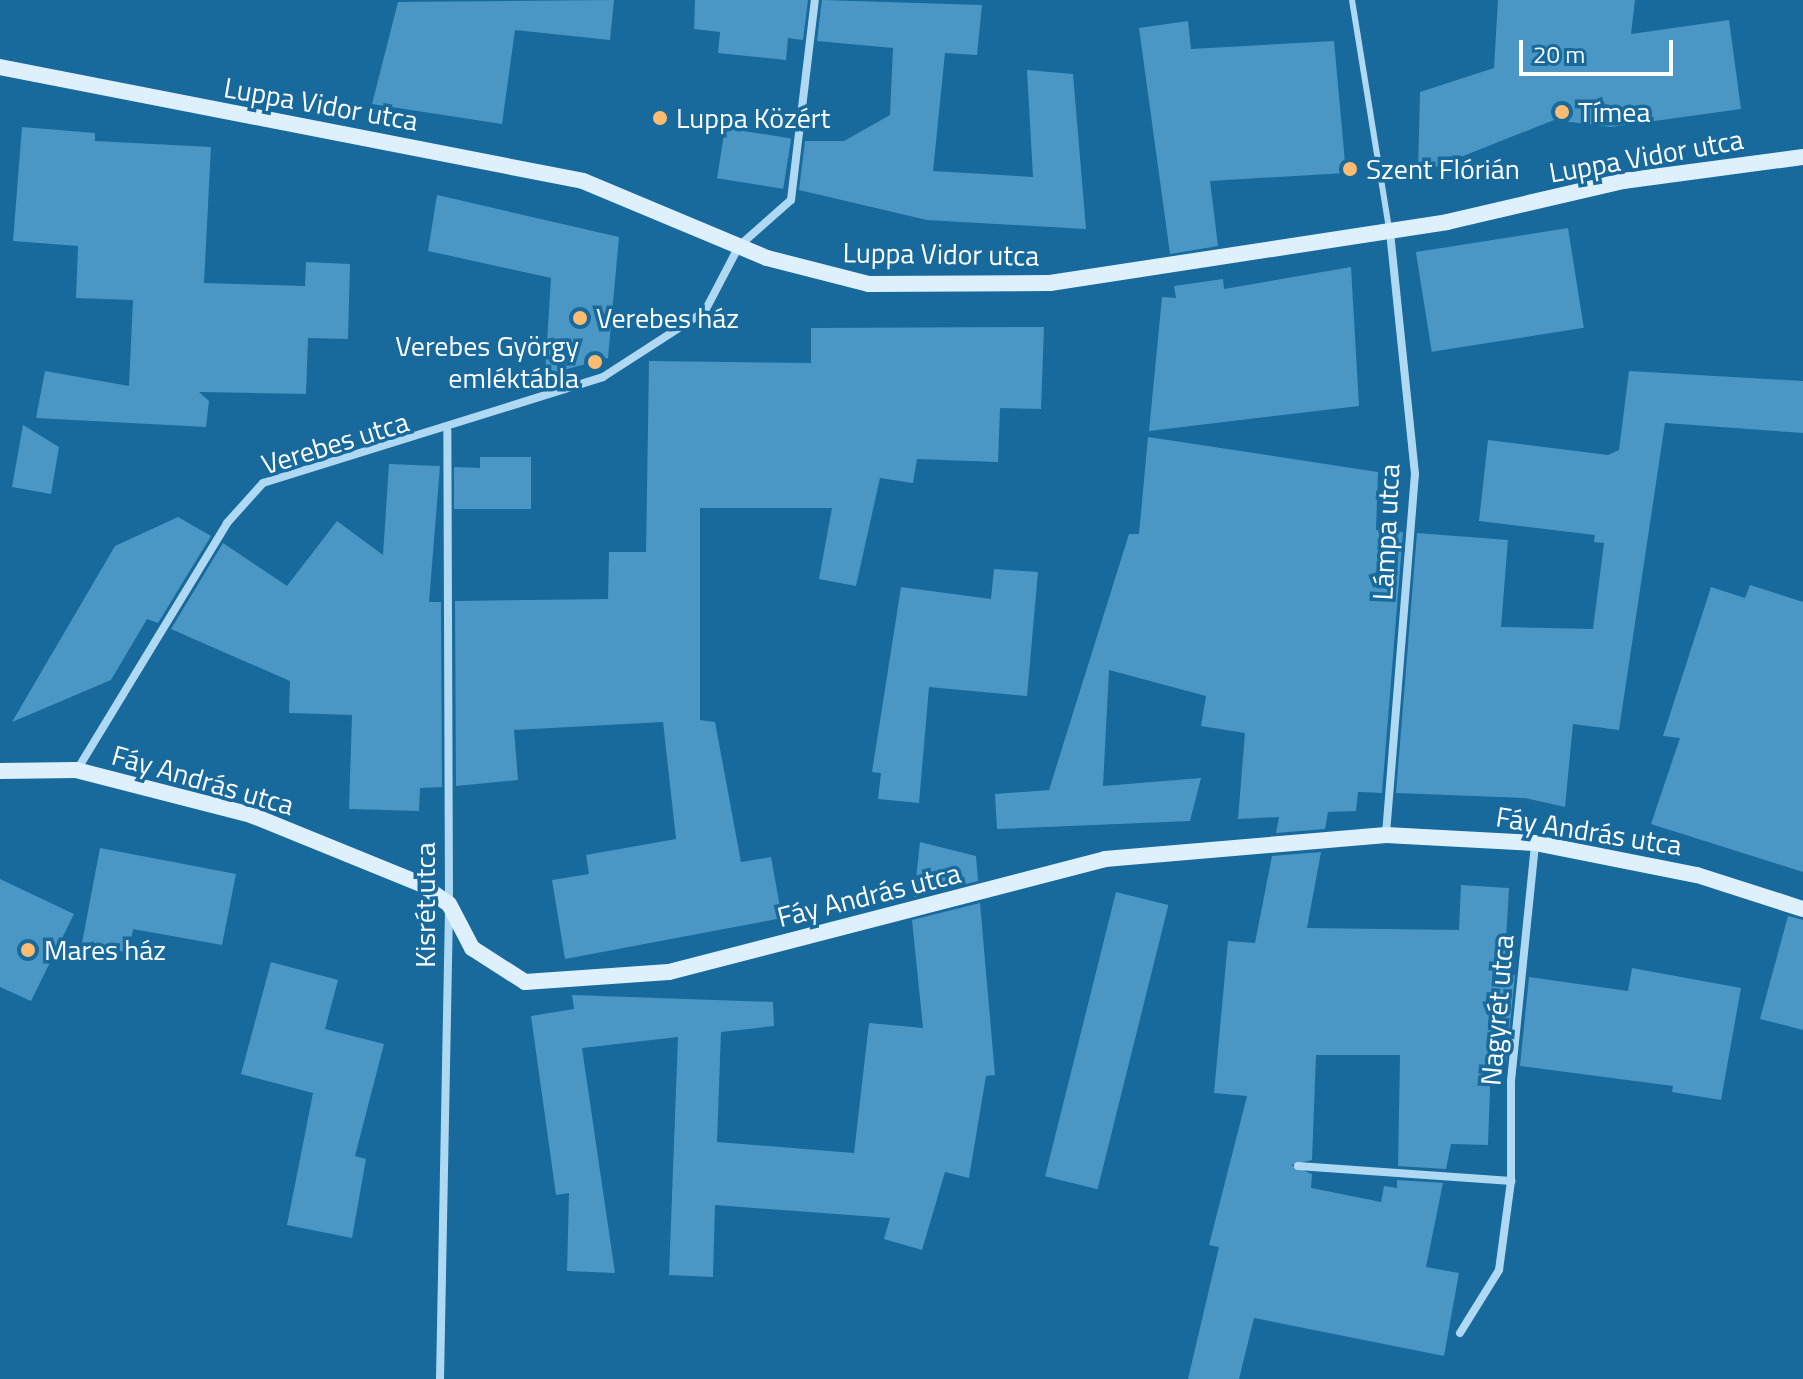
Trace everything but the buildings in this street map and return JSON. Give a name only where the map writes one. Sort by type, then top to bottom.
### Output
[{"type":"street","points":[[739,246],[791,200],[815,0]]},
{"type":"street","name":"Luppa Vidor utca","points":[[0,67],[583,181],[739,246],[856,282],[1050,283],[1390,231],[1623,181],[1803,157]]},
{"type":"street","name":"Lámpa utca","points":[[1386,835],[1415,474],[1390,231]]},
{"type":"street","name":"Verebes utca","points":[[76,770],[227,523],[263,483],[447,431],[603,377],[705,311],[739,246]]},
{"type":"street","name":"Kisrét utca","points":[[440,1379],[449,904],[447,431]]},
{"type":"street","name":"Fáy András utca","points":[[0,771],[76,770],[251,815],[421,884],[449,904],[472,948],[525,982],[669,972],[1105,859],[1386,835],[1535,843],[1697,875],[1803,909]]},
{"type":"street","name":"Nagyrét utca","points":[[1460,1333],[1499,1270],[1511,1181],[1511,1081],[1535,843]]},
{"type":"street","points":[[1298,1166],[1511,1181]]},
{"type":"lane","points":[[1352,0],[1390,231]]},
{"type":"place","name":"Tímea","points":[[1562,112]]},
{"type":"place","name":"Luppa Közért","points":[[660,118]]},
{"type":"place","name":"Szent Flórián","points":[[1350,169]]},
{"type":"place","name":"Verebes ház","points":[[580,318]]},
{"type":"place","name":"Verebes György emléktábla","points":[[595,362]]},
{"type":"place","name":"Mares ház","points":[[28,950]]}]
